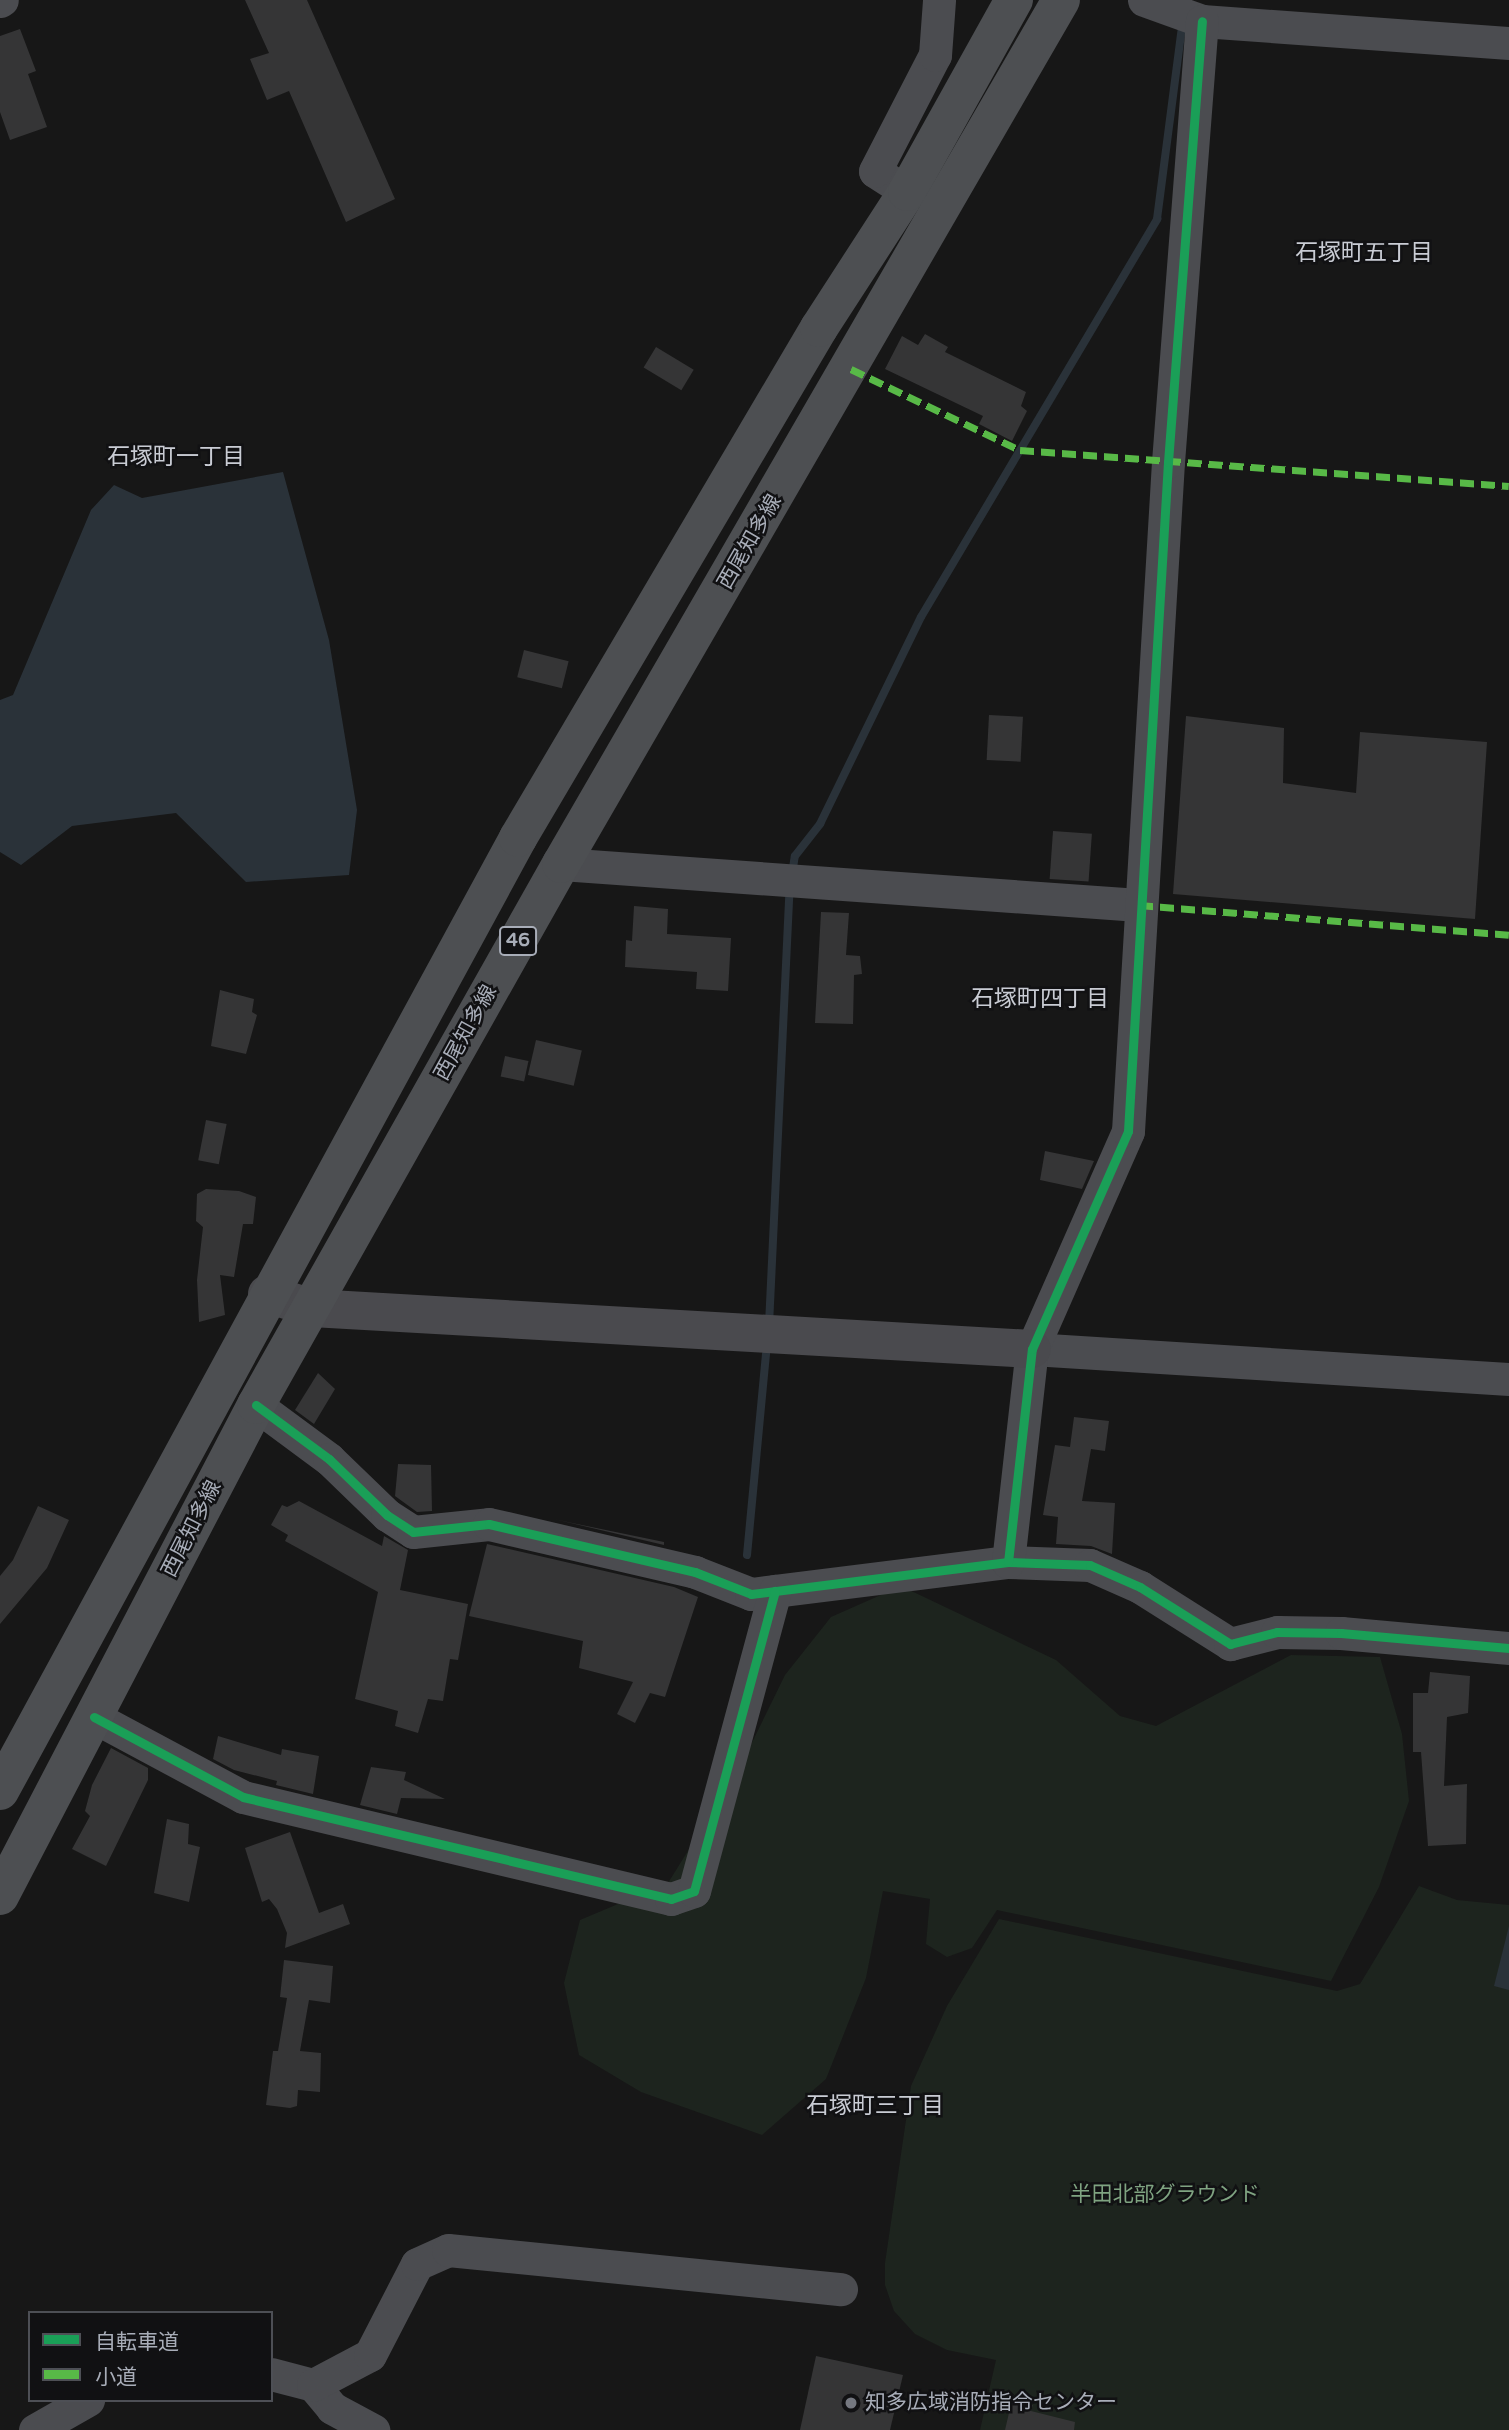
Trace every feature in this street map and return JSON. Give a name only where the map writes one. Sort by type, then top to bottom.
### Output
[{"type":"main road","name":"西尾知多線","points":[[0,1791],[235,1360],[267,1294],[518,838],[819,328],[908,192],[1014,0]]},
{"type":"main road","name":"西尾知多線","points":[[0,1896],[256,1405],[561,863],[1061,0]]},
{"type":"street","points":[[908,192],[875,171],[935,55],[939,0]]},
{"type":"street","points":[[1144,0],[1202,22],[1509,43]]},
{"type":"street","points":[[1008,1562],[1032,1349],[1128,1131],[1139,905],[1202,22]]},
{"type":"street","points":[[561,863],[1139,905]]},
{"type":"street","points":[[267,1294],[312,1308],[1509,1379]]},
{"type":"street","points":[[256,1405],[329,1459],[387,1515],[413,1532],[489,1524],[695,1572],[751,1594],[1008,1562],[1090,1565],[1140,1587],[1230,1644],[1277,1632],[1341,1633],[1509,1648]]},
{"type":"street","points":[[94,1717],[243,1797],[671,1899],[694,1891],[775,1591]]},
{"type":"street","points":[[313,2385],[370,2355],[417,2264],[448,2250],[841,2289]]},
{"type":"street","points":[[273,2375],[313,2385],[332,2408],[373,2430]]},
{"type":"street","points":[[35,2430],[84,2402]]},
{"type":"green space","points":[[901,1586],[1056,1660],[1120,1716],[1156,1726],[1291,1655],[1380,1657],[1402,1734],[1409,1801],[1379,1887],[1331,1981],[997,1910],[972,1948],[947,1957],[926,1944],[930,1899],[883,1891],[866,1978],[826,2079],[762,2135],[641,2092],[579,2055],[564,1983],[580,1920],[668,1883],[740,1767],[785,1675],[831,1617]]},
{"type":"green space","name":"半田北部グラウンド","points":[[1419,1886],[1457,1900],[1509,1905],[1509,2430],[980,2430],[996,2360],[947,2350],[915,2334],[894,2311],[885,2285],[885,2263],[911,2086],[947,2006],[999,1919],[1337,1991],[1360,1984]]},
{"type":"shaded area","points":[[283,472],[329,640],[357,810],[349,875],[246,882],[176,813],[72,826],[21,865],[0,852],[0,700],[13,695],[91,510],[114,485],[142,498]]},
{"type":"shaded area","points":[[1509,1926],[1509,1990],[1494,1986]]},
{"type":"building","points":[[245,0],[307,0],[395,199],[346,222],[289,91],[267,100],[250,59],[269,53]]},
{"type":"building","points":[[20,29],[36,71],[28,74],[47,127],[10,140],[0,112],[0,36]]},
{"type":"building","points":[[925,334],[948,347],[945,352],[1026,392],[1021,406],[1027,411],[1012,441],[979,424],[983,416],[885,369],[902,336],[918,345]]},
{"type":"building","points":[[656,347],[694,370],[681,390],[644,368]]},
{"type":"building","points":[[524,650],[569,661],[562,688],[517,677]]},
{"type":"building","points":[[989,715],[1023,717],[1021,762],[987,760]]},
{"type":"building","points":[[1186,716],[1284,728],[1283,783],[1356,793],[1360,732],[1487,742],[1475,919],[1173,894]]},
{"type":"building","points":[[1053,831],[1092,834],[1089,882],[1050,879]]},
{"type":"building","points":[[634,906],[668,909],[667,934],[731,938],[728,991],[696,989],[697,972],[625,967],[626,940],[632,941]]},
{"type":"building","points":[[821,912],[849,913],[846,955],[860,956],[862,974],[854,975],[853,1024],[815,1023]]},
{"type":"building","points":[[220,990],[254,999],[252,1012],[257,1015],[246,1054],[211,1046]]},
{"type":"building","points":[[536,1040],[582,1051],[574,1086],[528,1075]]},
{"type":"building","points":[[505,1056],[528,1061],[524,1082],[501,1077]]},
{"type":"building","points":[[206,1120],[227,1124],[219,1164],[198,1160]]},
{"type":"building","points":[[1045,1151],[1094,1161],[1082,1189],[1040,1180]]},
{"type":"building","points":[[206,1189],[239,1191],[256,1197],[253,1224],[243,1224],[234,1277],[220,1275],[225,1315],[199,1322],[197,1280],[203,1227],[196,1221],[197,1194]]},
{"type":"building","points":[[318,1373],[335,1389],[314,1424],[295,1410]]},
{"type":"building","points":[[1074,1417],[1109,1421],[1105,1451],[1091,1449],[1082,1501],[1115,1503],[1112,1554],[1091,1546],[1056,1544],[1058,1517],[1043,1515],[1055,1445],[1070,1447]]},
{"type":"building","points":[[398,1464],[431,1465],[432,1511],[417,1512],[395,1496]]},
{"type":"building","points":[[299,1501],[382,1546],[384,1536],[408,1550],[400,1590],[468,1604],[458,1660],[450,1659],[443,1701],[428,1699],[418,1733],[395,1726],[398,1711],[355,1699],[378,1592],[285,1541],[288,1535],[271,1525],[282,1505],[287,1507]]},
{"type":"building","points":[[38,1506],[69,1520],[47,1568],[0,1624],[0,1576],[13,1560]]},
{"type":"building","points":[[554,1519],[664,1542],[664,1545]]},
{"type":"building","points":[[487,1544],[674,1587],[698,1597],[665,1697],[650,1693],[635,1723],[617,1714],[633,1682],[579,1668],[583,1641],[469,1616]]},
{"type":"building","points":[[1430,1672],[1470,1676],[1468,1713],[1447,1717],[1444,1786],[1467,1784],[1466,1844],[1428,1846],[1421,1752],[1413,1752],[1413,1693],[1428,1693]]},
{"type":"building","points":[[218,1736],[281,1755],[282,1749],[319,1756],[313,1794],[276,1785],[277,1781],[234,1770],[213,1759]]},
{"type":"building","points":[[111,1748],[148,1768],[148,1780],[106,1866],[72,1849],[90,1816],[85,1811],[92,1785]]},
{"type":"building","points":[[371,1767],[406,1772],[404,1780],[445,1799],[401,1798],[397,1814],[360,1805]]},
{"type":"building","points":[[167,1819],[189,1824],[188,1844],[200,1847],[189,1902],[154,1893]]},
{"type":"building","points":[[290,1832],[319,1913],[343,1904],[350,1924],[285,1948],[287,1933],[277,1909],[269,1899],[262,1902],[245,1848]]},
{"type":"building","points":[[284,1960],[333,1966],[330,2003],[309,2000],[300,2051],[321,2053],[320,2092],[298,2090],[297,2106],[290,2108],[266,2105],[273,2051],[278,2051],[287,1998],[280,1997]]},
{"type":"building","name":"知多広域消防指令センター","points":[[816,2356],[903,2375],[890,2430],[800,2430]]},
{"type":"building","points":[[1012,2400],[1033,2405],[1031,2411],[1075,2422],[1074,2430],[1005,2430]]},
{"type":"waterway","points":[[792,874],[795,856],[820,824],[921,617],[1157,219],[1183,20]]},
{"type":"waterway","points":[[769,1325],[790,887]]},
{"type":"waterway","points":[[747,1555],[767,1345]]},
{"type":"marked path","points":[[851,369],[1020,450],[1509,486]]},
{"type":"marked path","points":[[1139,905],[1509,935]]},
{"type":"cycle path","points":[[1008,1562],[1032,1349],[1128,1131],[1168,462],[1202,21]]},
{"type":"cycle path","points":[[256,1405],[329,1459],[387,1515],[413,1532],[489,1524],[695,1572],[751,1594],[1008,1562],[1090,1565],[1140,1587],[1230,1644],[1277,1632],[1341,1633],[1509,1648]]},
{"type":"cycle path","points":[[94,1717],[243,1797],[671,1899],[694,1891],[775,1591]]},
{"type":"place","name":"知多広域消防指令センター","points":[[851,2403]]},
{"type":"district","name":"石塚町五丁目","points":[[1364,253]]},
{"type":"district","name":"石塚町一丁目","points":[[176,457]]},
{"type":"district","name":"石塚町四丁目","points":[[1040,999]]},
{"type":"district","name":"石塚町三丁目","points":[[875,2106]]}]
